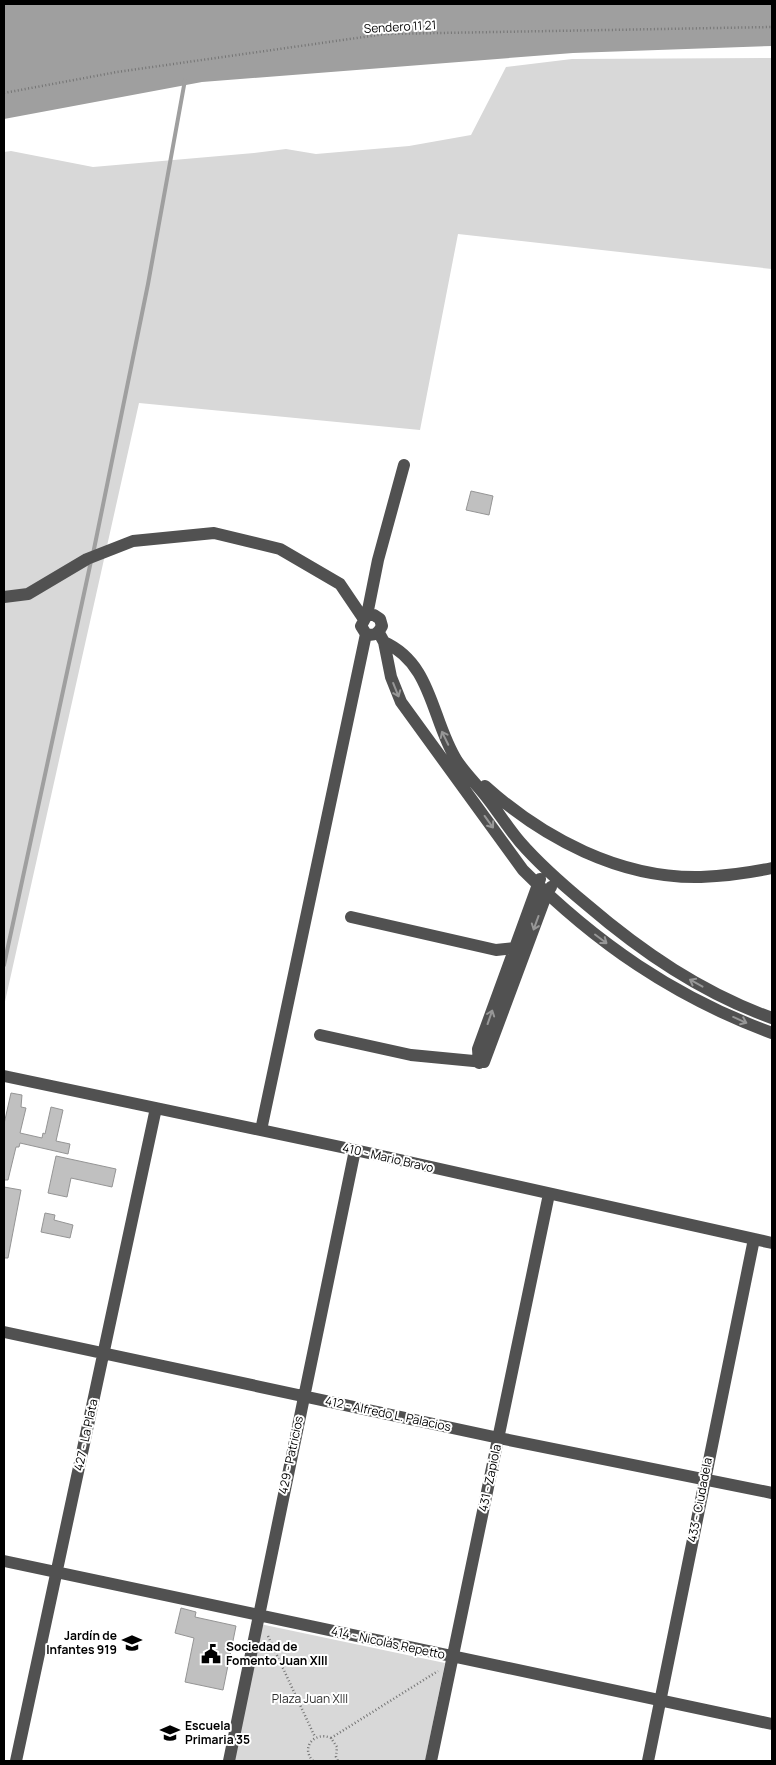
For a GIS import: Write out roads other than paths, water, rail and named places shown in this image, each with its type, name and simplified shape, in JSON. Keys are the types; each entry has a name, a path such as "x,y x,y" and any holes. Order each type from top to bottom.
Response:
{"street":[{"path":"404,465 378,560 365,617 361,626 411,661 422,676 432,698 453,763 523,870 537,884 595,934 640,968 690,998 772,1032"},
{"path":"4,597 28,594 92,557 133,541 214,533 280,549 340,584 365,617"},
{"path":"261,1130 376,636 382,626 380,619 374,615 365,617"},
{"path":"376,636 401,702 519,841 547,870 651,957 747,1009 772,1018"},
{"path":"453,763 534,826 562,842 624,866 659,874 698,877 732,875 772,868"},
{"path":"320,1035 411,1055 484,1062 488,1055 520,950 537,884 547,870"},
{"path":"520,950 547,893 558,880"},
{"path":"351,918 496,950 520,950"},
{"name":"410 - Mario Bravo","path":"4,1076 355,1150 772,1243"},
{"name":"427 - La Plata","path":"16,1761 156,1108"},
{"name":"429 - Patricios","path":"229,1761 355,1150"},
{"name":"431 - Zapiola","path":"431,1761 550,1194"},
{"name":"433 - Ciudadela","path":"648,1761 754,1239"},
{"name":"412 - Alfredo L. Palacios","path":"4,1332 499,1438 772,1493"},
{"name":"414 - Nicolás Repetto","path":"4,1561 452,1659 772,1724"}],"waterway":[{"path":"93,554 148,284 185,80"},
{"path":"4,965 91,561"}],"place":[{"name":"Jardín de Infantes 919","path":"132,1643"},
{"name":"Sociedad de Fomento Juan XIII","path":"211,1654"},
{"name":"Escuela Primaria 35","path":"170,1733"}],"park label":[{"name":"Plaza Juan XIII","path":"310,1699"}]}
